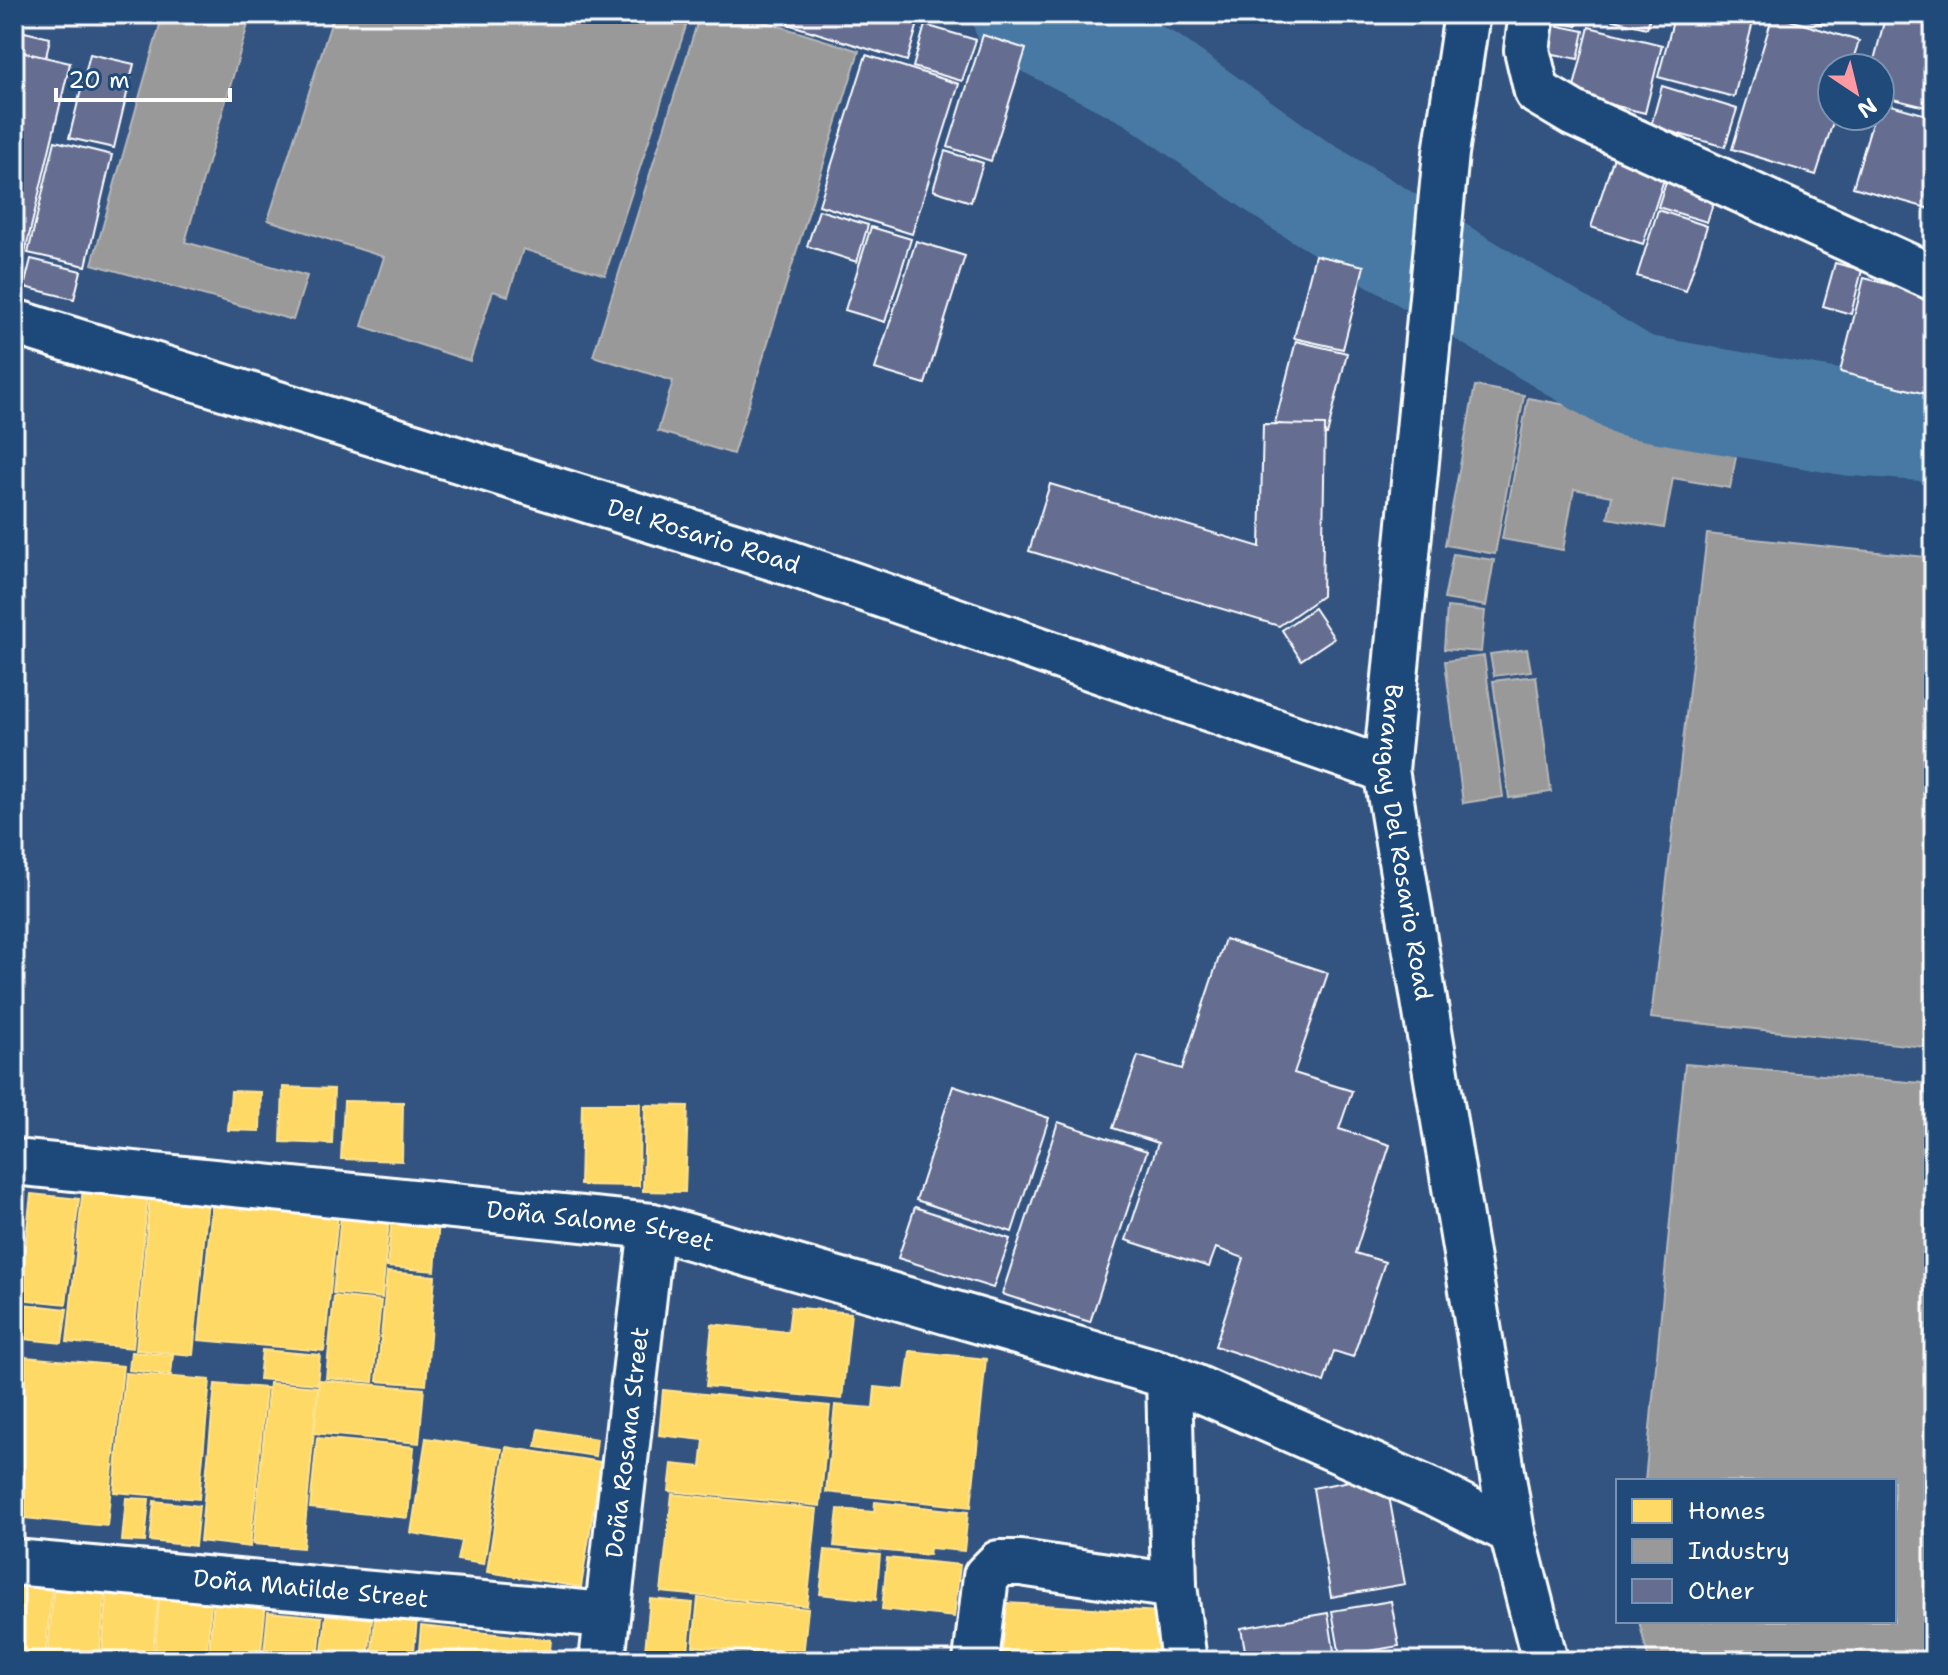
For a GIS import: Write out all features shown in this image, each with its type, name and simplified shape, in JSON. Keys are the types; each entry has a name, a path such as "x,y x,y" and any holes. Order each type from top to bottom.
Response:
{"street":[{"name":"Barangay Del Rosario Road","path":"1467,14 1446,153 1386,770 1512,1532 1545,1661"},
{"path":"1532,14 1527,50 1537,92 1574,114 1934,278"},
{"name":"Del Rosario Road","path":"14,322 781,560 1386,770"},
{"name":"Doña Salome Street","path":"14,1162 652,1226 1169,1376 1433,1492 1512,1532"},
{"name":"Doña Rosana Street","path":"602,1661 652,1226"},
{"path":"1169,1376 1174,1586 1184,1661"},
{"name":"Doña Matilde Street","path":"14,1562 606,1615"},
{"path":"976,1661 986,1576 999,1563 1021,1563 1174,1586"}],"building: Homes":[{"path":"283,1087 334,1089 332,1144 281,1142"},
{"path":"231,1091 261,1092 260,1131 228,1130"},
{"path":"344,1101 403,1102 402,1161 341,1159"},
{"path":"582,1103 640,1103 639,1186 580,1185"},
{"path":"645,1105 688,1106 685,1192 643,1191"},
{"path":"83,1187 148,1193 133,1348 67,1342"},
{"path":"14,1193 25,1194 14,1290"},
{"path":"31,1194 79,1199 66,1304 19,1299"},
{"path":"150,1194 208,1199 193,1355 136,1350"},
{"path":"212,1204 338,1215 324,1351 199,1340"},
{"path":"341,1215 389,1219 382,1298 333,1293"},
{"path":"392,1217 439,1221 435,1271 387,1267"},
{"path":"387,1272 435,1276 426,1385 377,1381"},
{"path":"334,1296 381,1301 373,1382 326,1378"},
{"path":"14,1303 67,1309 62,1343 14,1338"},
{"path":"791,1307 851,1313 842,1399 706,1386 712,1324 788,1332"},
{"path":"262,1350 320,1355 317,1384 259,1379"},
{"path":"910,1351 986,1359 971,1507 826,1492 835,1405 873,1408 875,1387 905,1390"},
{"path":"131,1352 173,1355 171,1375 129,1370"},
{"path":"14,1356 123,1366 107,1526 14,1517"},
{"path":"125,1373 210,1380 199,1499 114,1492"},
{"path":"319,1380 424,1389 419,1443 314,1433"},
{"path":"269,1383 318,1387 303,1548 253,1544"},
{"path":"215,1384 266,1388 250,1547 200,1541"},
{"path":"663,1390 830,1406 820,1506 669,1491 672,1464 701,1467 704,1440 659,1435"},
{"path":"539,1429 597,1439 595,1456 536,1447"},
{"path":"317,1438 414,1447 408,1518 310,1508"},
{"path":"426,1438 502,1449 484,1564 457,1560 461,1541 411,1533"},
{"path":"506,1447 601,1462 581,1587 487,1572"},
{"path":"672,1494 817,1509 807,1606 661,1592"},
{"path":"126,1498 149,1499 145,1542 122,1541"},
{"path":"154,1501 199,1506 195,1546 150,1541"},
{"path":"875,1502 968,1512 964,1551 930,1548 929,1555 834,1546 838,1509 874,1512"},
{"path":"825,1550 880,1555 876,1600 820,1594"},
{"path":"887,1558 960,1565 954,1617 882,1609"},
{"path":"54,1582 106,1587 99,1661 47,1661"},
{"path":"14,1583 52,1586 45,1661 14,1661"},
{"path":"108,1586 159,1590 152,1661 101,1661"},
{"path":"160,1589 212,1593 206,1661 154,1661"},
{"path":"214,1598 266,1603 260,1661 208,1661"},
{"path":"698,1598 808,1609 803,1657 693,1646"},
{"path":"650,1599 693,1603 687,1661 644,1661"},
{"path":"1006,1603 1160,1612 1157,1661 1002,1661"},
{"path":"268,1612 322,1617 318,1661 263,1661"},
{"path":"326,1615 372,1619 368,1661 321,1661"},
{"path":"375,1616 417,1620 413,1661 371,1661"},
{"path":"421,1626 551,1640 549,1661 418,1661"},
{"path":"692,1650 798,1661 691,1661"}],"building: Industry":[{"path":"163,14 251,14 185,242 307,276 293,320 92,264"},
{"path":"334,14 690,14 605,275 523,249 508,296 493,291 470,361 362,326 384,257 268,220"},
{"path":"700,14 740,14 859,51 733,454 658,431 673,381 593,356"},
{"path":"1475,386 1524,395 1495,554 1445,545"},
{"path":"1528,398 1740,436 1730,488 1673,478 1664,528 1608,518 1612,496 1574,489 1563,550 1502,539"},
{"path":"1707,534 1934,558 1934,1048 1651,1018"},
{"path":"1453,554 1494,560 1486,606 1444,599"},
{"path":"1447,607 1485,611 1481,652 1444,649"},
{"path":"1527,649 1531,671 1494,676 1490,654"},
{"path":"1484,656 1503,797 1463,803 1445,661"},
{"path":"1536,676 1551,792 1509,798 1493,681"},
{"path":"1685,1064 1934,1084 1934,1661 1649,1661 1640,1623 1896,1623 1896,1479 1645,1479"}],"building: Other":[{"path":"791,14 900,14 919,20 907,61 788,24"},
{"path":"1542,14 1579,14 1577,26 1541,18"},
{"path":"1588,14 1651,14 1647,28"},
{"path":"1675,14 1755,14 1734,97 1658,77"},
{"path":"1789,14 1827,14 1824,24"},
{"path":"1886,14 1934,14 1934,109 1896,100 1896,52 1876,52"},
{"path":"1773,15 1859,41 1855,52 1816,52 1816,132 1830,132 1816,175 1732,149"},
{"path":"1550,24 1584,31 1578,59 1544,52"},
{"path":"925,25 976,40 962,81 913,67"},
{"path":"1589,27 1662,45 1645,113 1572,95"},
{"path":"16,30 50,38 44,67 14,60"},
{"path":"983,35 1026,49 991,161 948,147"},
{"path":"14,50 70,63 24,257 14,255"},
{"path":"90,54 134,64 114,148 69,138"},
{"path":"866,55 959,84 912,234 819,205"},
{"path":"1662,86 1737,109 1725,147 1651,126"},
{"path":"1896,106 1934,117 1934,210 1853,187 1869,132 1896,132"},
{"path":"55,141 112,155 86,266 28,253"},
{"path":"945,151 983,163 971,202 933,190"},
{"path":"1615,154 1667,170 1643,244 1591,227"},
{"path":"1669,172 1718,188 1707,222 1658,207"},
{"path":"819,210 868,225 857,262 807,246"},
{"path":"1658,210 1707,226 1686,291 1637,276"},
{"path":"871,227 911,239 885,322 845,310"},
{"path":"916,241 965,256 925,384 875,369"},
{"path":"1315,255 1364,266 1343,349 1294,338"},
{"path":"31,259 81,271 74,299 24,287"},
{"path":"1835,263 1862,270 1851,314 1823,306"},
{"path":"1864,278 1934,296 1934,396 1840,372"},
{"path":"1296,341 1347,353 1327,435 1275,423"},
{"path":"1263,424 1325,425 1322,596 1279,626 1029,551 1050,484 1260,547"},
{"path":"1314,608 1334,638 1301,660 1282,630"},
{"path":"1225,939 1328,973 1294,1073 1352,1091 1339,1129 1390,1145 1355,1253 1385,1262 1353,1357 1334,1351 1324,1382 1215,1346 1244,1258 1216,1248 1209,1267 1126,1240 1158,1143 1113,1128 1138,1056 1182,1069"},
{"path":"953,1086 1049,1118 1012,1232 916,1200"},
{"path":"1058,1122 1147,1151 1090,1322 1002,1294"},
{"path":"915,1207 1010,1239 993,1288 898,1258"},
{"path":"1385,1474 1405,1584 1331,1597 1313,1488"},
{"path":"1391,1601 1399,1646 1340,1656 1332,1611"},
{"path":"1328,1613 1335,1657 1314,1661 1247,1661 1241,1628"}],"waterway":[{"path":"1024,14 1152,80 1298,184 1634,386 1852,424 1934,430"}]}
